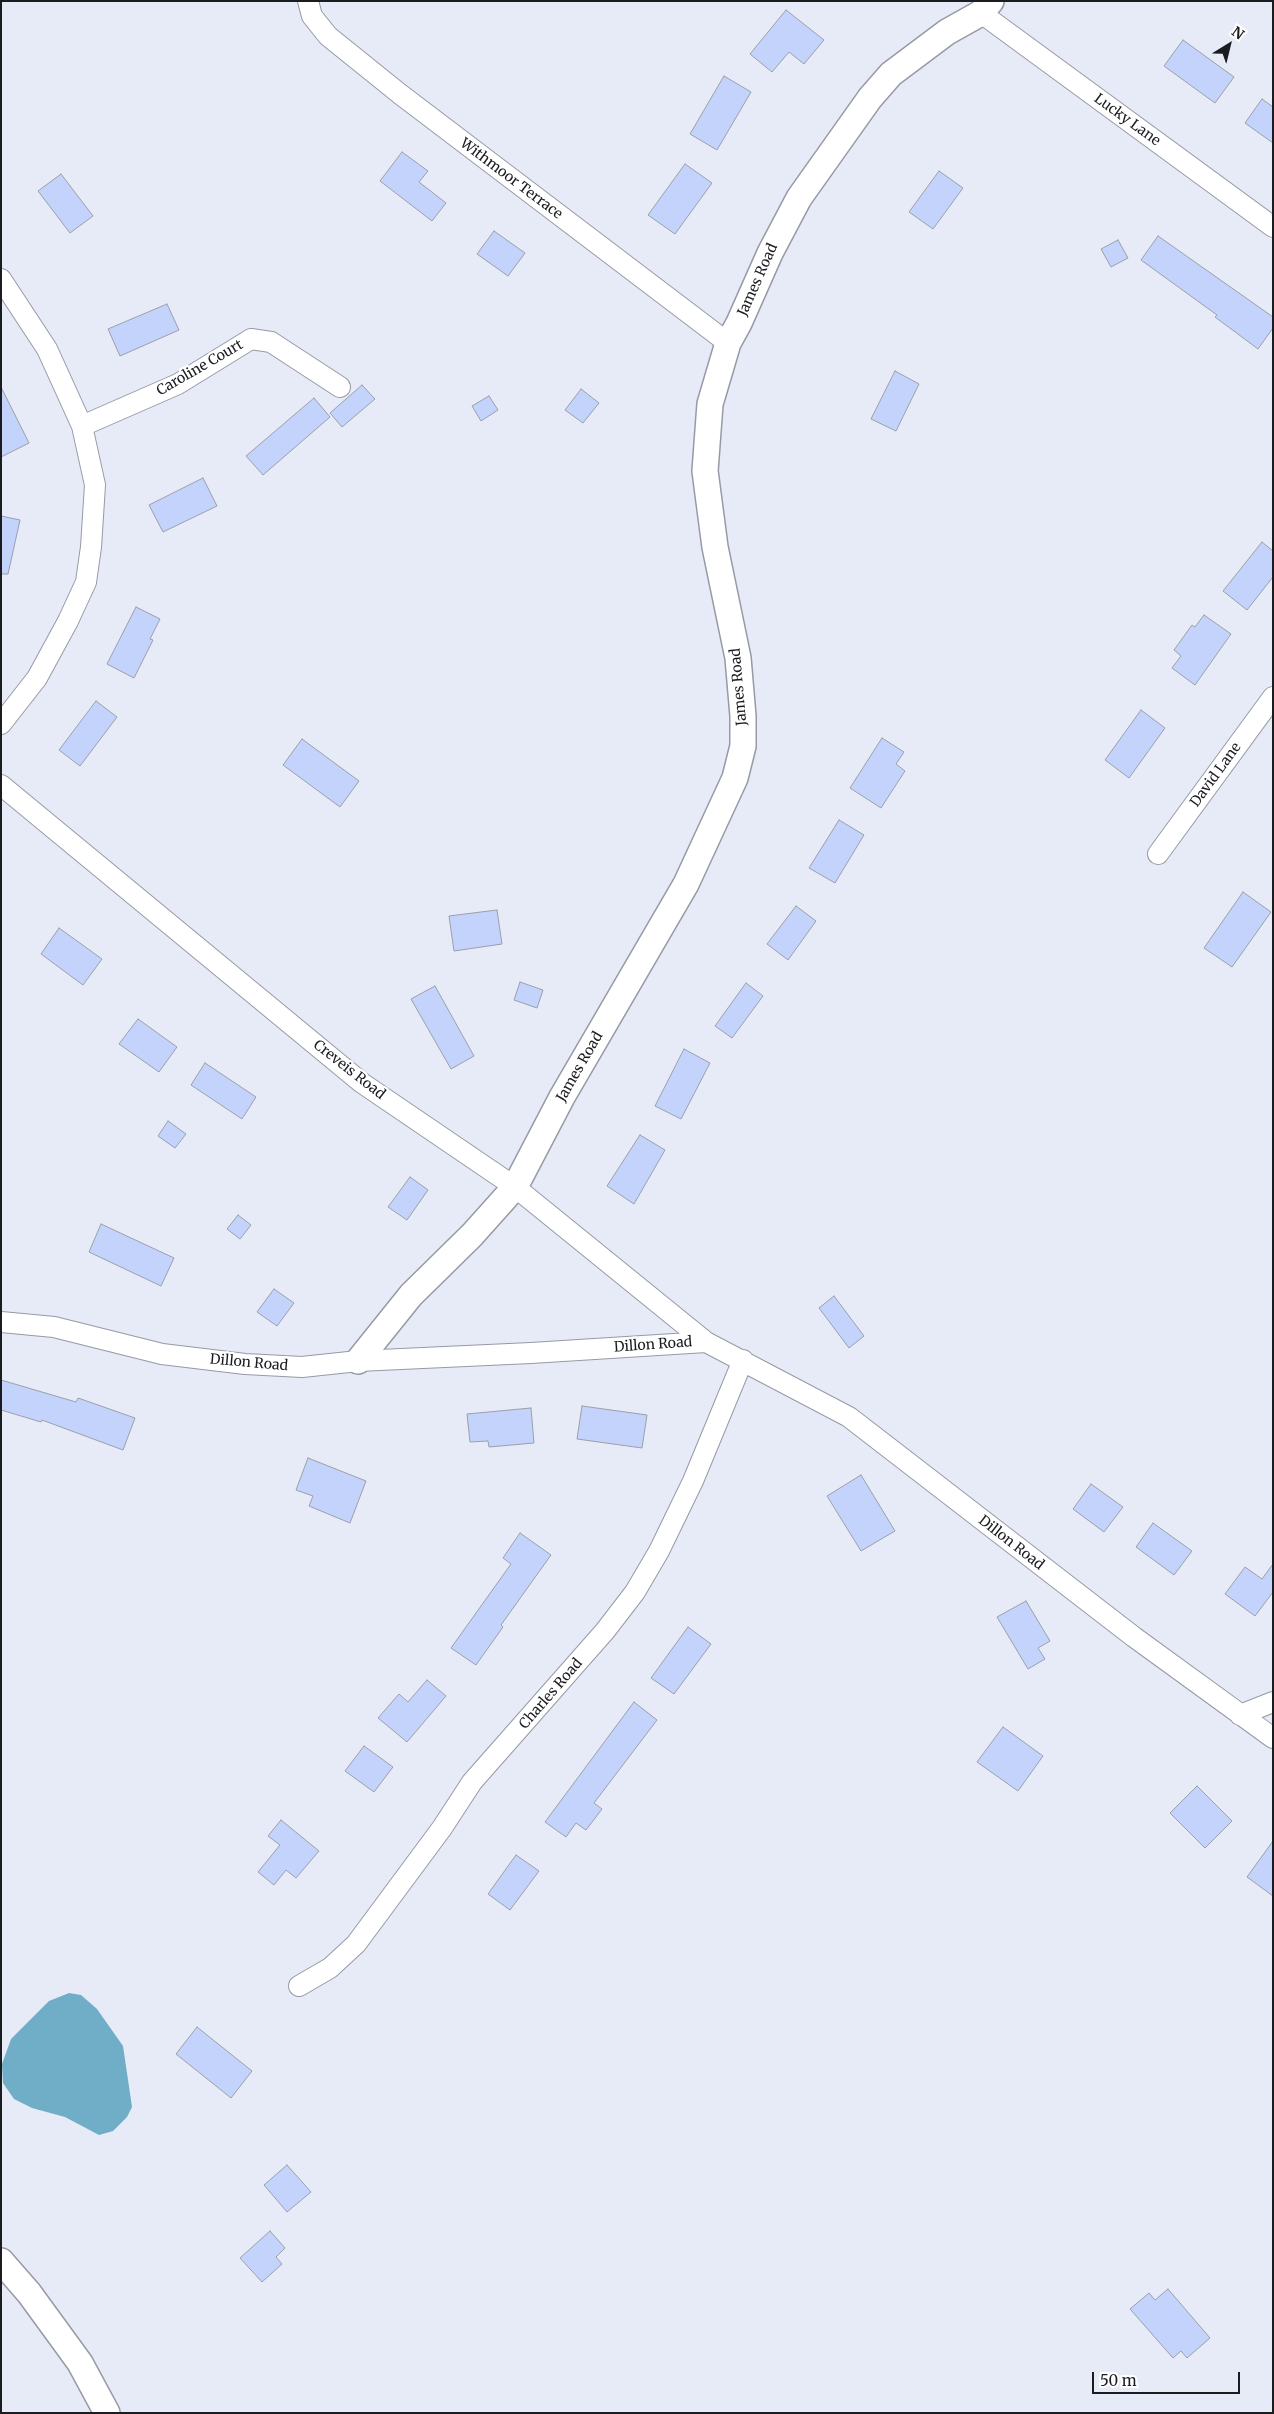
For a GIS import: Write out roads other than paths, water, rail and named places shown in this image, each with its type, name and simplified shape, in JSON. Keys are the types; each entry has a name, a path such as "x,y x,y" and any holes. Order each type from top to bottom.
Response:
{"street":[{"name":"Withmoor Terrace","path":"308,1 312,16 328,36 400,94 728,343"},
{"name":"James Road","path":"358,1361 411,1295 472,1235 515,1187 562,1097 686,884 735,778 743,746 744,716 738,658 716,547 705,471 710,404 728,343 739,323 770,253 799,198 870,98 891,74 921,50 986,7"},
{"name":"Lucky Lane","path":"986,7 1273,227"},
{"path":"1,279 47,349 82,426 95,485 91,547 86,582 68,621 37,678 1,724"},
{"name":"Caroline Court","path":"82,426 178,384 251,339 270,342 340,387"},
{"name":"David Lane","path":"1158,854 1273,697"},
{"name":"Creveis Road","path":"1,785 362,1083 515,1187 706,1342"},
{"name":"Dillon Road","path":"1,1322 54,1327 162,1354 245,1364 302,1366 358,1361 706,1342 849,1417 1134,1637 1273,1738"},
{"name":"Charles Road","path":"299,1986 330,1968 356,1944 442,1828 472,1782 605,1631 635,1592 659,1551 693,1481 743,1360"},
{"path":"1240,1715 1273,1702"},
{"path":"1,2261 29,2293 80,2363 108,2413"}],"water":[{"path":"69,1993 81,1995 97,2009 123,2046 132,2107 127,2117 113,2131 99,2135 65,2117 32,2108 14,2099 3,2083 2,2064 11,2039 49,2001"}]}
